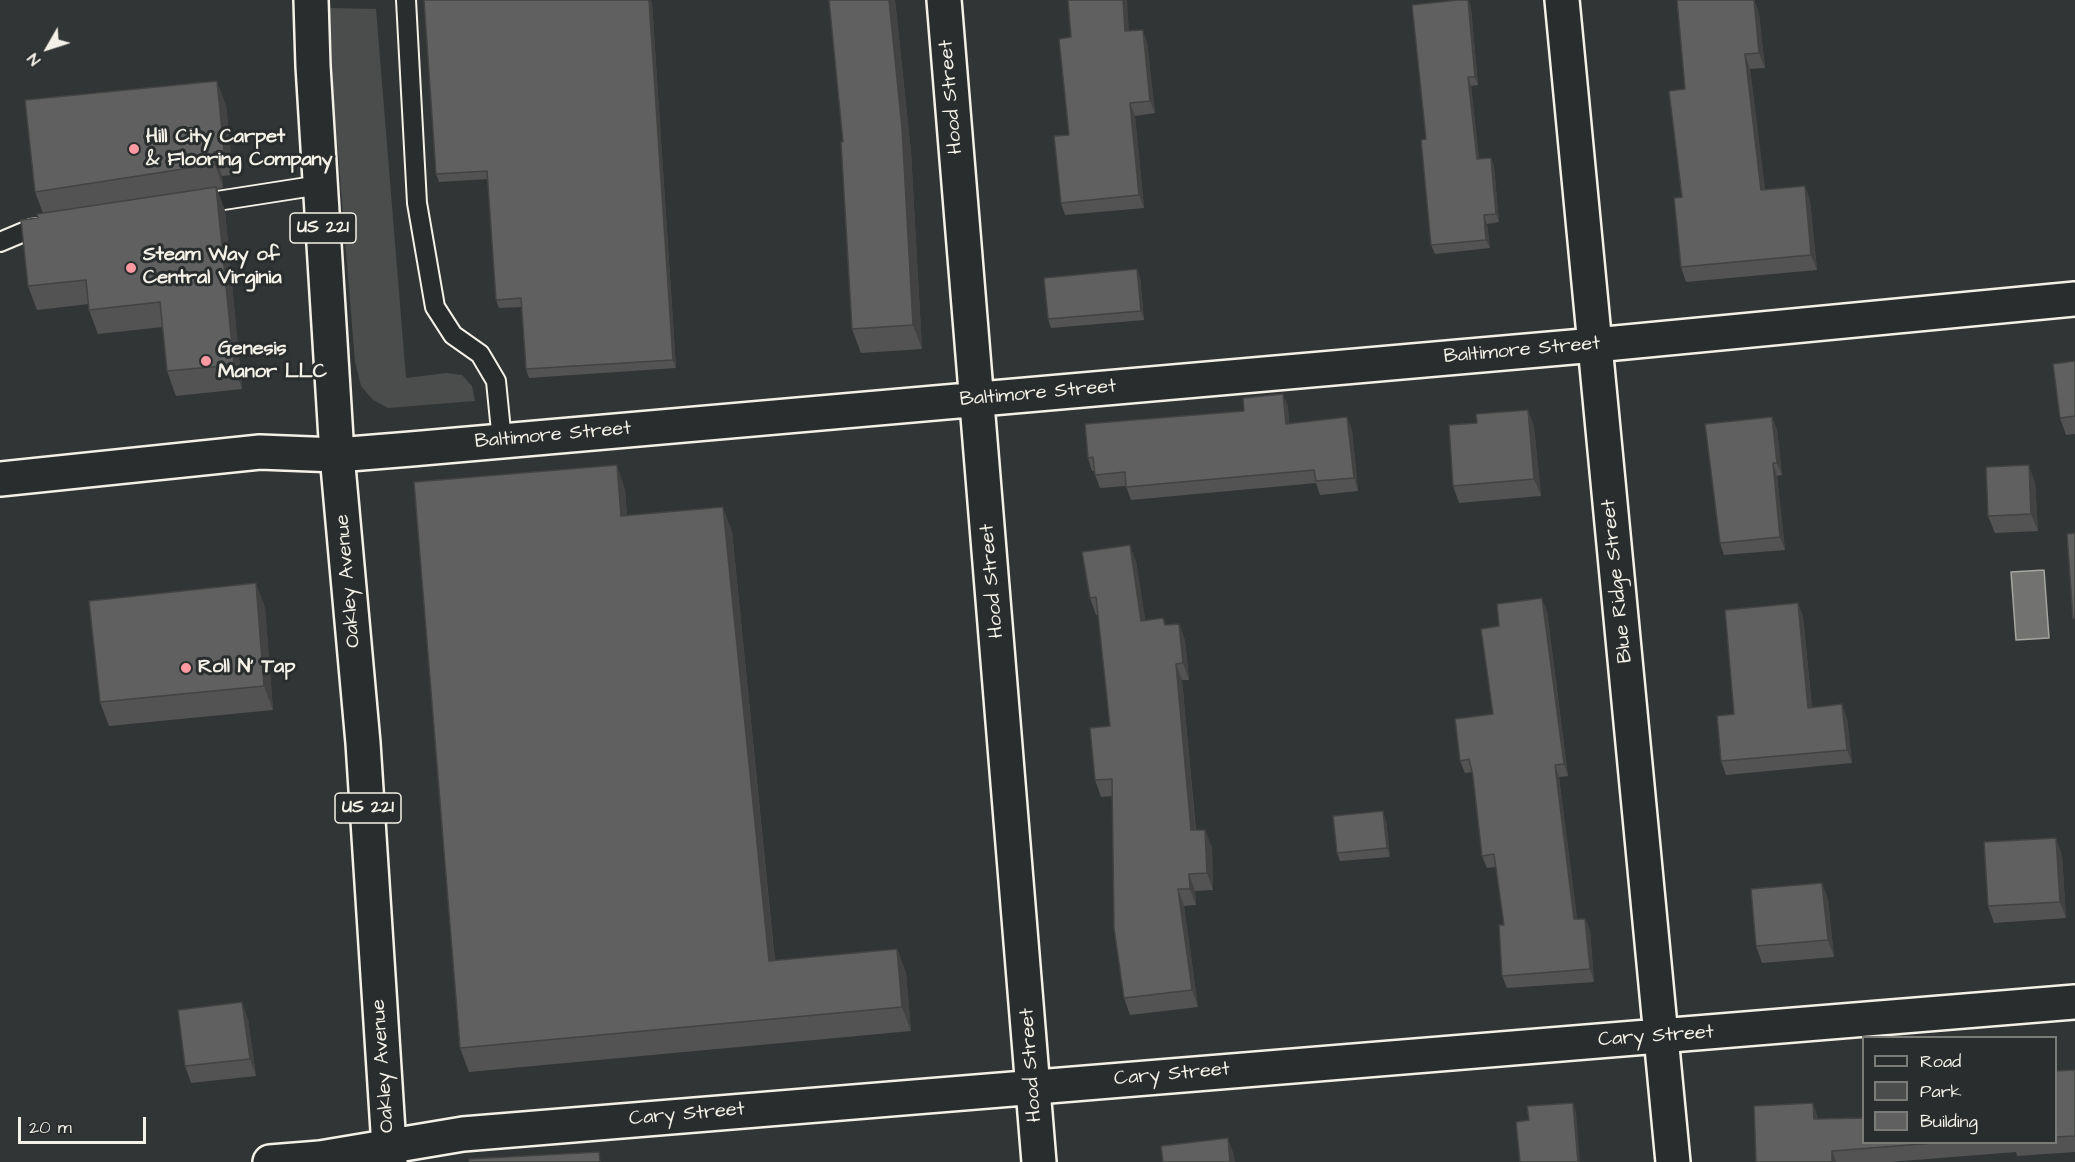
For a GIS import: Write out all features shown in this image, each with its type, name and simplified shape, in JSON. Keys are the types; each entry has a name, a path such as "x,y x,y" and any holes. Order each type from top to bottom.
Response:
{"street":[{"name":"Oakley Avenue","path":"311,0 337,455 363,743 390,1154"},
{"name":"Hood Street","path":"944,0 1029,1017 1032,1087 1039,1162"},
{"name":"Blue Ridge Street","path":"1562,0 1663,1037 1673,1162"},
{"name":"Baltimore Street","path":"0,475 260,452 337,455 1595,345 2075,299"},
{"name":"Cary Street","path":"270,1162 390,1154 463,1134 2075,1002"}],"lane":[{"path":"406,0 417,203 435,307 453,335 480,354 496,381 502,441"},
{"path":"181,207 320,185"},
{"path":"0,242 31,229 66,224"}],"green space":[{"path":"330,8 376,9 406,378 446,373 462,375 472,386 475,401 388,408 373,400 361,386 355,362 333,92"}],"shaded area":[{"path":"2044,570 2049,638 2016,640 2011,572"}],"building":[{"path":"424,0 649,0 673,360 526,369 521,298 496,300 487,171 436,174"},
{"path":"829,0 889,0 902,128 913,325 852,329 841,142 843,142"},
{"path":"1068,0 1123,0 1125,31 1143,30 1150,101 1130,103 1139,195 1061,203 1054,136 1069,135 1059,39 1071,37"},
{"path":"1468,0 1475,77 1468,77 1477,159 1491,158 1496,214 1484,215 1486,240 1431,245 1421,140 1426,139 1412,5"},
{"path":"1677,0 1754,0 1759,53 1745,54 1761,190 1805,186 1811,255 1681,267 1674,198 1682,197 1669,91 1685,89"},
{"name":"Hill City Carpet & Flooring Company","path":"217,81 224,151 214,152 215,164 35,192 25,100"},
{"path":"216,187 234,365 167,371 160,302 89,310 86,280 28,286 21,220 38,218 37,214"},
{"path":"1137,269 1141,311 1048,319 1044,278"},
{"path":"2075,361 2075,416 2060,418 2053,364"},
{"path":"1283,394 1286,424 1347,417 1354,478 1316,481 1314,470 1126,487 1125,472 1095,475 1093,457 1088,458 1085,424 1244,411 1243,398"},
{"path":"1528,410 1534,479 1453,486 1449,425 1477,423 1476,414"},
{"path":"1772,417 1777,463 1773,463 1780,537 1720,543 1705,424"},
{"path":"617,465 621,516 723,507 769,961 897,949 902,1007 460,1048 414,482"},
{"path":"2029,465 2031,514 1988,516 1986,467"},
{"path":"2075,533 2075,618 2073,619 2067,534"},
{"path":"1130,545 1141,621 1163,618 1165,625 1179,624 1183,663 1176,664 1191,830 1205,830 1207,873 1189,874 1190,889 1178,889 1192,990 1124,998 1114,928 1112,779 1095,780 1090,728 1110,726 1096,597 1090,598 1082,552"},
{"name":"Roll N' Tap","path":"256,583 264,686 100,702 89,601"},
{"path":"1542,598 1564,764 1555,765 1574,919 1585,919 1590,969 1502,976 1499,925 1504,925 1494,854 1482,856 1473,776 1469,759 1460,761 1455,719 1493,714 1481,629 1499,626 1497,604"},
{"path":"1798,603 1808,708 1842,704 1847,750 1721,761 1717,716 1734,714 1725,610"},
{"path":"1383,811 1387,848 1337,853 1333,816"},
{"path":"2056,838 2060,902 1988,906 1984,842"},
{"path":"1822,883 1828,940 1756,946 1751,889"},
{"path":"242,1002 250,1059 185,1066 178,1010"},
{"path":"2075,1070 2075,1136 2057,1137 2057,1071"},
{"path":"1573,1103 1578,1162 1520,1162 1516,1122 1529,1120 1527,1106"},
{"path":"1813,1103 1814,1119 1862,1118 1862,1144 1922,1144 1832,1151 1832,1162 1756,1162 1754,1106"},
{"path":"1228,1138 1230,1162 1163,1162 1161,1146"},
{"path":"599,1152 600,1162 469,1162 469,1159"}],"place":[{"name":"Hill City Carpet & Flooring Company","path":"134,149"},
{"name":"Steam Way of Central Virginia","path":"131,268"},
{"name":"Genesis Manor LLC","path":"206,361"},
{"name":"Roll N' Tap","path":"186,668"}]}
